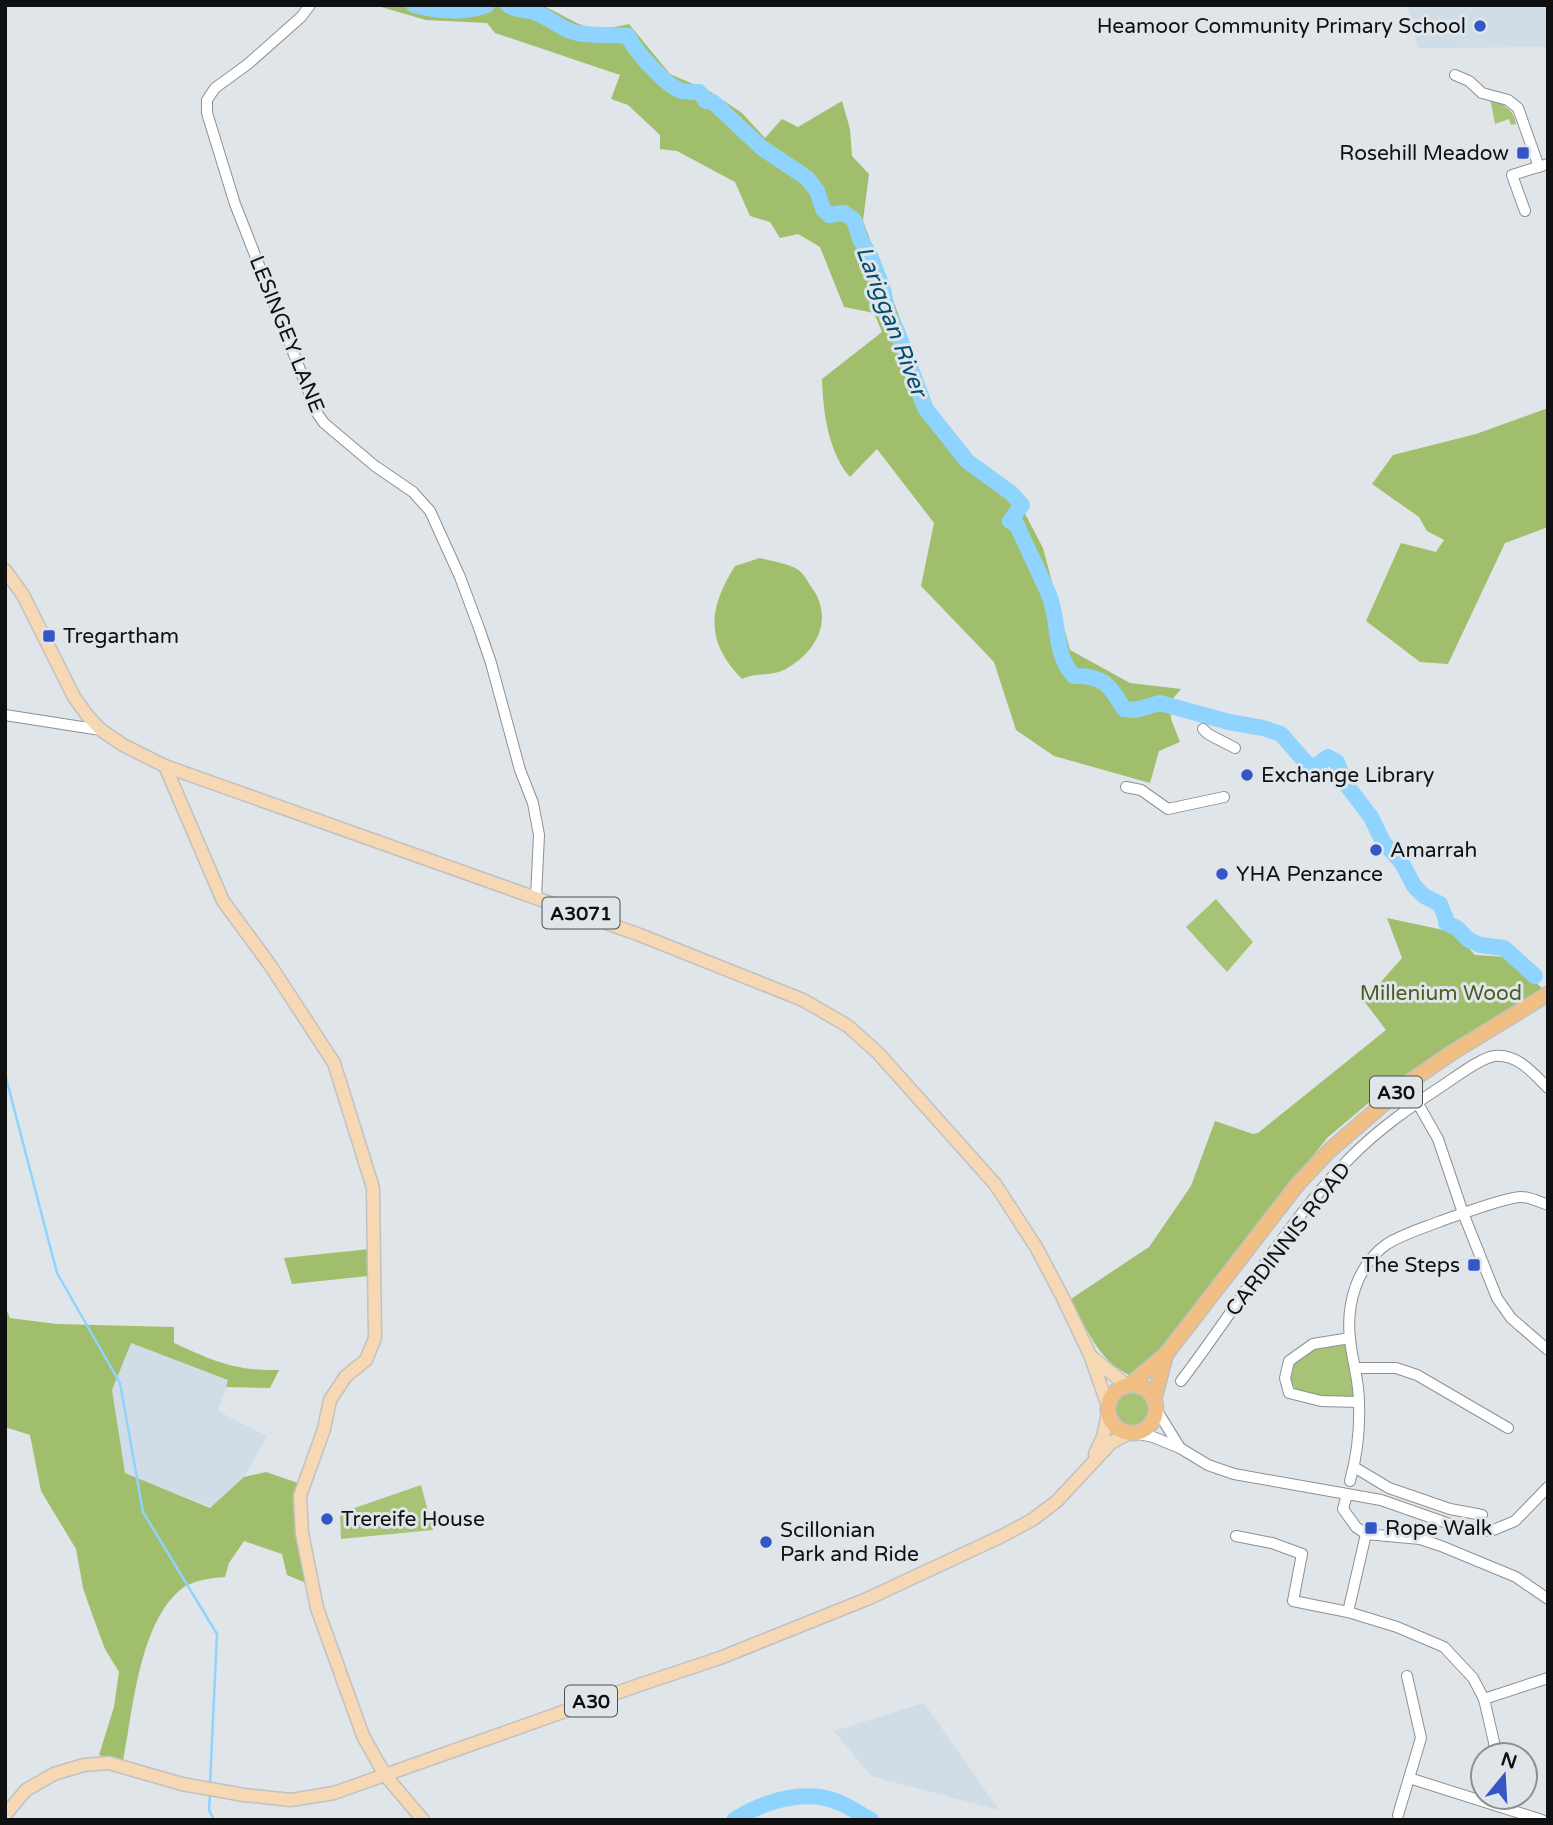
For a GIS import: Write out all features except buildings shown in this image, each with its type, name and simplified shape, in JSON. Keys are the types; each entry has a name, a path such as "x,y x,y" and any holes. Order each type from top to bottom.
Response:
{"highway":[{"name":"A30","path":"1128,1385 1167,1353 1297,1185 1329,1151 1405,1085 1548,994"},
{"name":"A30","path":"1155,1405 1167,1353"},
{"path":"1128,1385 1143,1387 1155,1405 1150,1424 1132,1433 1115,1426 1108,1410 1114,1393 1128,1385"}],"main road":[{"name":"A3071","path":"5,570 23,596 74,696 101,730 123,745 165,766 536,897 735,971 820,1008 848,1026 878,1053 995,1184 1036,1247 1090,1355 1108,1410"},
{"path":"165,766 223,901 270,965 334,1063 373,1188 375,1338 366,1360 346,1376 330,1400 324,1429 300,1496 302,1533 317,1608 363,1736 385,1775 423,1820"},
{"name":"A3071","path":"1090,1355 1128,1385"},
{"name":"A30","path":"1093,1461 1103,1437 1108,1410"},
{"name":"A30","path":"5,1815 26,1790 54,1774 84,1765 109,1763 210,1789 291,1801 334,1793 576,1706 720,1658 867,1600 1031,1520 1056,1501 1111,1443 1132,1433"}],"street":[{"name":"LESINGEY LANE","path":"310,5 301,17 248,64 215,88 207,100 207,113 235,204 317,413 324,423 374,466 413,492 430,510 460,577 491,663 520,771 538,820 536,897"},
{"path":"1455,75 1469,81 1482,93 1508,100 1518,108 1543,166 1512,175 1525,211"},
{"path":"5,715 101,730"},
{"path":"1203,729 1235,748"},
{"path":"1126,787 1141,790 1168,809 1224,797"},
{"name":"CARDINNIS ROAD","path":"1181,1381 1306,1210 1348,1160 1380,1130 1418,1102 1493,1056 1510,1057 1526,1067 1548,1088"},
{"path":"1418,1102 1438,1139 1463,1213 1497,1298 1511,1318 1548,1350"},
{"path":"1350,1481 1359,1432 1359,1402 1350,1338 1350,1309 1355,1284 1367,1264 1386,1245 1463,1213 1521,1197 1548,1205"},
{"path":"1350,1338 1313,1344 1289,1361 1285,1378 1289,1393 1321,1401 1359,1402"},
{"path":"1356,1368 1396,1368 1417,1375 1508,1429"},
{"path":"1155,1405 1167,1430 1180,1448"},
{"path":"1132,1433 1153,1437 1180,1448 1208,1465 1234,1474 1381,1500 1461,1528 1478,1531 1491,1531 1516,1521 1548,1487"},
{"path":"1354,1466 1389,1488 1450,1509 1482,1515"},
{"path":"1347,1494 1343,1509 1356,1527 1366,1534 1420,1539 1441,1546 1516,1577 1548,1599"},
{"path":"1348,1612 1366,1534"},
{"path":"1236,1536 1272,1543 1302,1554 1293,1601 1348,1612 1397,1627 1444,1647 1473,1678 1484,1699 1494,1741"},
{"path":"1398,1815 1421,1738 1407,1676"},
{"path":"1484,1699 1548,1678"},
{"path":"1409,1778 1469,1795"},
{"path":"1516,1811 1542,1820"}],"shaded area":[{"name":"Heamoor Community Primary School","path":"1407,5 1548,5 1548,47 1418,48"},
{"path":"130,1343 229,1380 218,1411 267,1436 244,1477 211,1507 124,1473 112,1390"},
{"path":"924,1703 999,1810 871,1776 834,1731"}],"green space":[{"path":"374,5 540,5 594,29 629,24 670,74 709,91 742,113 765,138 782,119 798,127 842,101 850,129 852,156 869,174 863,221 935,411 971,457 1009,483 1043,548 1070,650 1130,683 1181,689 1170,702 1171,719 1180,742 1159,751 1150,783 1054,756 1016,730 994,662 921,586 934,523 877,449 850,477 836,456 828,431 822,379 882,332 874,313 844,307 820,247 798,234 780,238 770,222 750,216 735,182 677,151 660,149 660,135 628,105 611,99 620,75 495,33 487,23 426,20"},
{"path":"1490,98 1510,111 1516,124 1511,125 1509,119 1495,124"},
{"path":"1548,408 1548,527 1505,543 1448,664 1420,662 1366,621 1401,543 1436,552 1444,540 1427,531 1419,517 1372,484 1393,455 1476,434"},
{"path":"760,558 788,565 801,572 817,597 822,620 815,641 800,660 777,672 742,679 721,651 714,624 720,596 735,566"},
{"path":"1216,899 1253,942 1227,972 1186,927"},
{"name":"Millenium Wood","path":"1387,918 1453,932 1475,955 1507,957 1542,988 1372,1100 1327,1138 1162,1348 1129,1375 1118,1369 1101,1352 1071,1299 1149,1247 1191,1186 1215,1121 1253,1134 1258,1133 1386,1030 1364,1001 1402,958"},
{"path":"370,1249 368,1276 292,1284 284,1258"},
{"path":"5,1307 10,1318 56,1324 174,1327 174,1343 201,1355 237,1367 279,1370 270,1388 226,1387 228,1380 131,1343 112,1390 125,1473 210,1508 244,1477 266,1472 301,1484 306,1583 287,1575 282,1554 244,1541 229,1563 225,1577 196,1582 180,1590 166,1605 147,1646 123,1761 99,1755 114,1707 119,1672 105,1649 92,1614 83,1588 76,1549 41,1491 30,1435 5,1427"},
{"path":"1345,1340 1349,1347 1354,1396 1350,1399 1310,1394 1295,1389 1290,1380 1292,1364 1319,1344"},
{"path":"1133,1390 1146,1396 1152,1409 1146,1422 1133,1428 1120,1422 1114,1409 1120,1396"},
{"path":"421,1485 433,1530 341,1539 340,1513"}],"waterway":[{"name":"Lariggan River","path":"414,5 450,11 487,5"},
{"name":"Lariggan River","path":"508,5 539,14 574,32 628,36 668,83 682,91 699,92 762,148 807,178 829,215 844,213 854,220 883,289 888,314 897,331 925,408 967,461 1011,493 1022,505 1010,521 1017,525 1049,595 1067,668 1074,676 1092,678 1105,684 1124,709 1135,710 1160,703 1229,722 1263,728 1281,734 1308,765 1316,766 1328,757 1337,762 1345,783 1371,817 1383,842 1402,863 1414,886 1424,896 1440,904 1446,919"},
{"name":"Lariggan River","path":"1446,923 1480,945 1504,948 1535,976"},
{"path":"5,1074 57,1273 120,1383 143,1512 217,1634 210,1784"},
{"path":"210,1794 209,1810 214,1820"},
{"path":"734,1820 775,1801 808,1796 833,1800 871,1820"}],"place":[{"name":"Heamoor Community Primary School","path":"1480,26"},
{"name":"Rosehill Meadow","path":"1523,153"},
{"name":"Tregartham","path":"49,636"},
{"name":"Exchange Library","path":"1247,775"},
{"name":"Amarrah","path":"1376,850"},
{"name":"YHA Penzance","path":"1222,874"},
{"name":"The Steps","path":"1474,1265"},
{"name":"Trereife House","path":"327,1519"},
{"name":"Rope Walk","path":"1371,1528"},
{"name":"Scillonian Park and Ride","path":"766,1542"}]}
